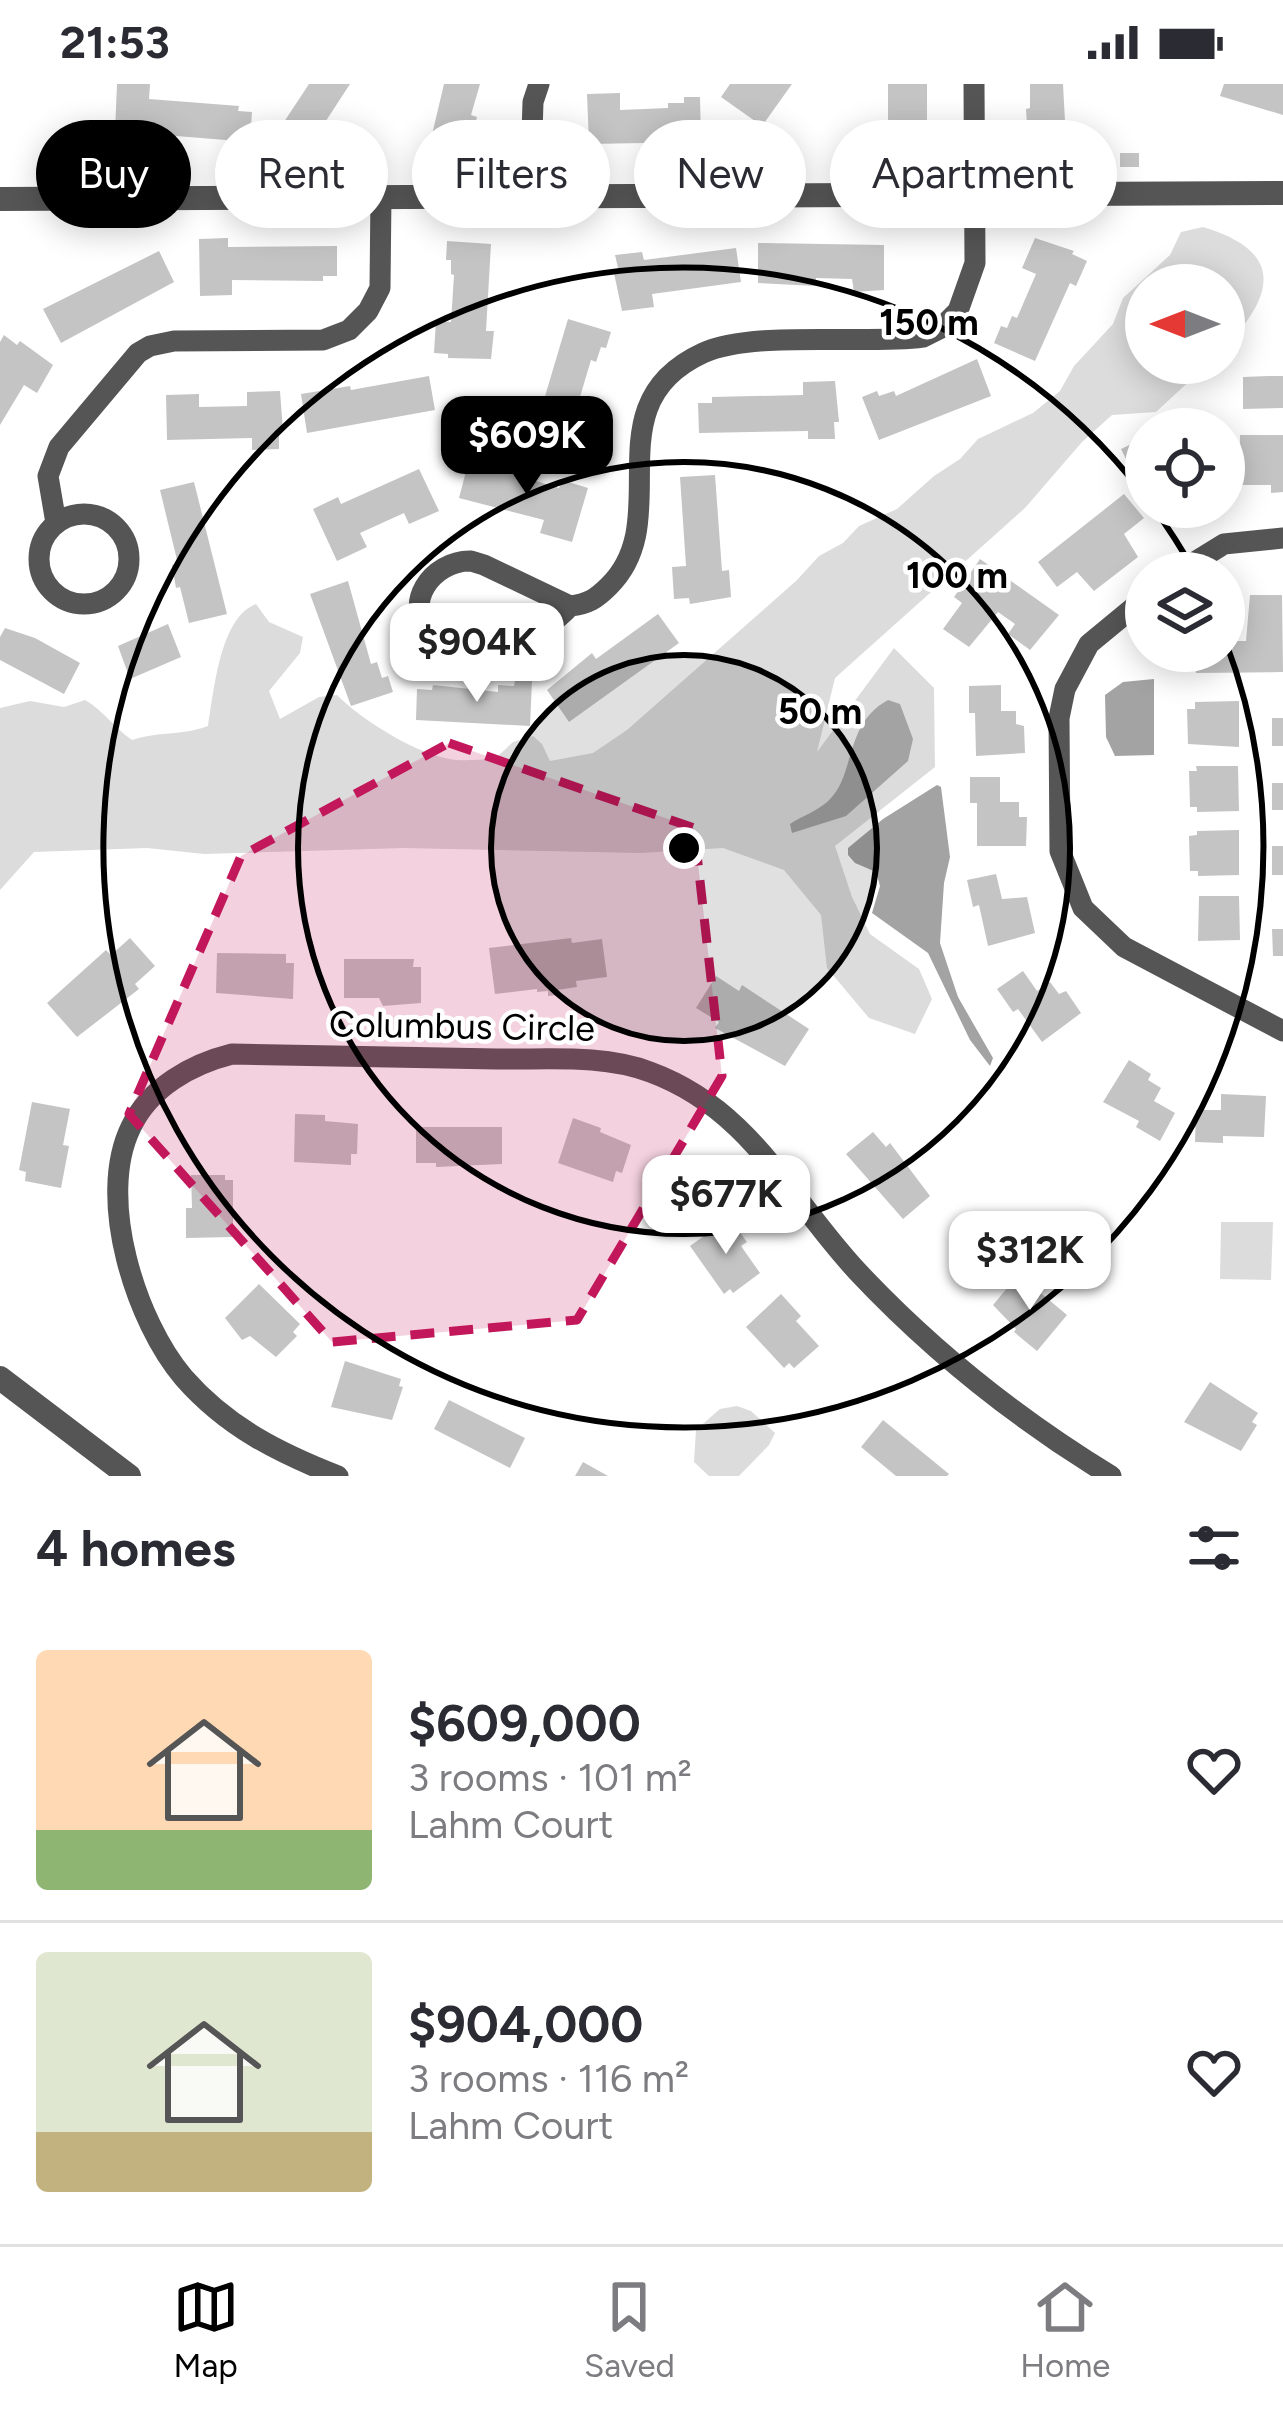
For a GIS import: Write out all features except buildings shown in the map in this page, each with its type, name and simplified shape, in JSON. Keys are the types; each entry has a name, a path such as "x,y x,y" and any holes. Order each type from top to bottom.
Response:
{"street":[{"path":"532,120 539,84"},
{"path":"974,84 974,120"},
{"path":"1117,194 1283,193"},
{"path":"610,194 830,195"},
{"path":"0,199 215,197"},
{"path":"56,524 48,476 59,447 138,353 174,340 323,340 349,330 368,311 380,288 381,228"},
{"path":"570,606 556,622 526,640 457,648 435,638 420,611 421,595 438,569 471,561 570,606 590,604 629,562 638,537 639,429 649,400 666,380 706,351 727,346 905,339 941,328 958,311 968,290 975,263 974,228"},
{"path":"89,513 120,530 130,564 125,581 113,595 80,605 62,600 49,588 40,572 39,554 44,537 56,524 71,515 89,513"},
{"path":"1211,552 1224,544 1283,538"},
{"path":"1125,614 1089,644 1065,689 1059,718 1060,851 1083,908 1103,931 1124,947 1283,1031"},
{"name":"Columbus Circle","path":"338,1476 271,1448 217,1411 183,1376 156,1338 131,1275 119,1190 121,1159 131,1127 159,1092 203,1061 232,1054 579,1060 649,1071 715,1106 745,1131 839,1250 935,1348 1041,1433 1111,1476"},
{"path":"0,1378 128,1476"}],"highlighted area":[{"path":"449,743 694,828 722,1076 577,1320 332,1342 129,1114 241,856"}],"shaded area":[{"path":"1203,227 1229,237 1259,261 1262,292 1245,323 1245,264 1160,264 1181,232"},
{"path":"1123,298 1125,384 1186,384 1160,408 1125,408 1125,414 1112,415 1025,508 835,678 817,752 894,648 934,688 935,767 835,846 870,934 919,969 932,999 915,1034 869,1018 827,968 821,915 784,870 723,848 641,853 403,848 204,854 147,848 34,852 0,890 0,708 30,701 64,707 85,700 132,740 208,726 227,639 234,624 256,604 269,622 303,637 300,653 269,691 280,719 319,697 337,695 392,736 442,757 495,759 513,742 533,736 550,761 593,753 627,730 819,556 843,543 859,526 897,509 978,439 1033,413 1060,391 1074,366 1113,324"},
{"path":"1154,679 1154,755 1115,756 1106,737 1105,695 1123,682"},
{"path":"888,700 900,704 913,739 908,761 846,816 792,833 790,824 822,806 839,788 864,722"},
{"path":"937,785 950,857 940,943 958,997 993,1058 990,1066 970,1040 928,953 872,913 880,886 876,872 848,855 848,848 883,819"},
{"path":"1221,1222 1273,1222 1271,1280 1220,1279"},
{"path":"737,1406 751,1411 775,1433 739,1476 709,1476 694,1462 696,1430 720,1409"}]}
